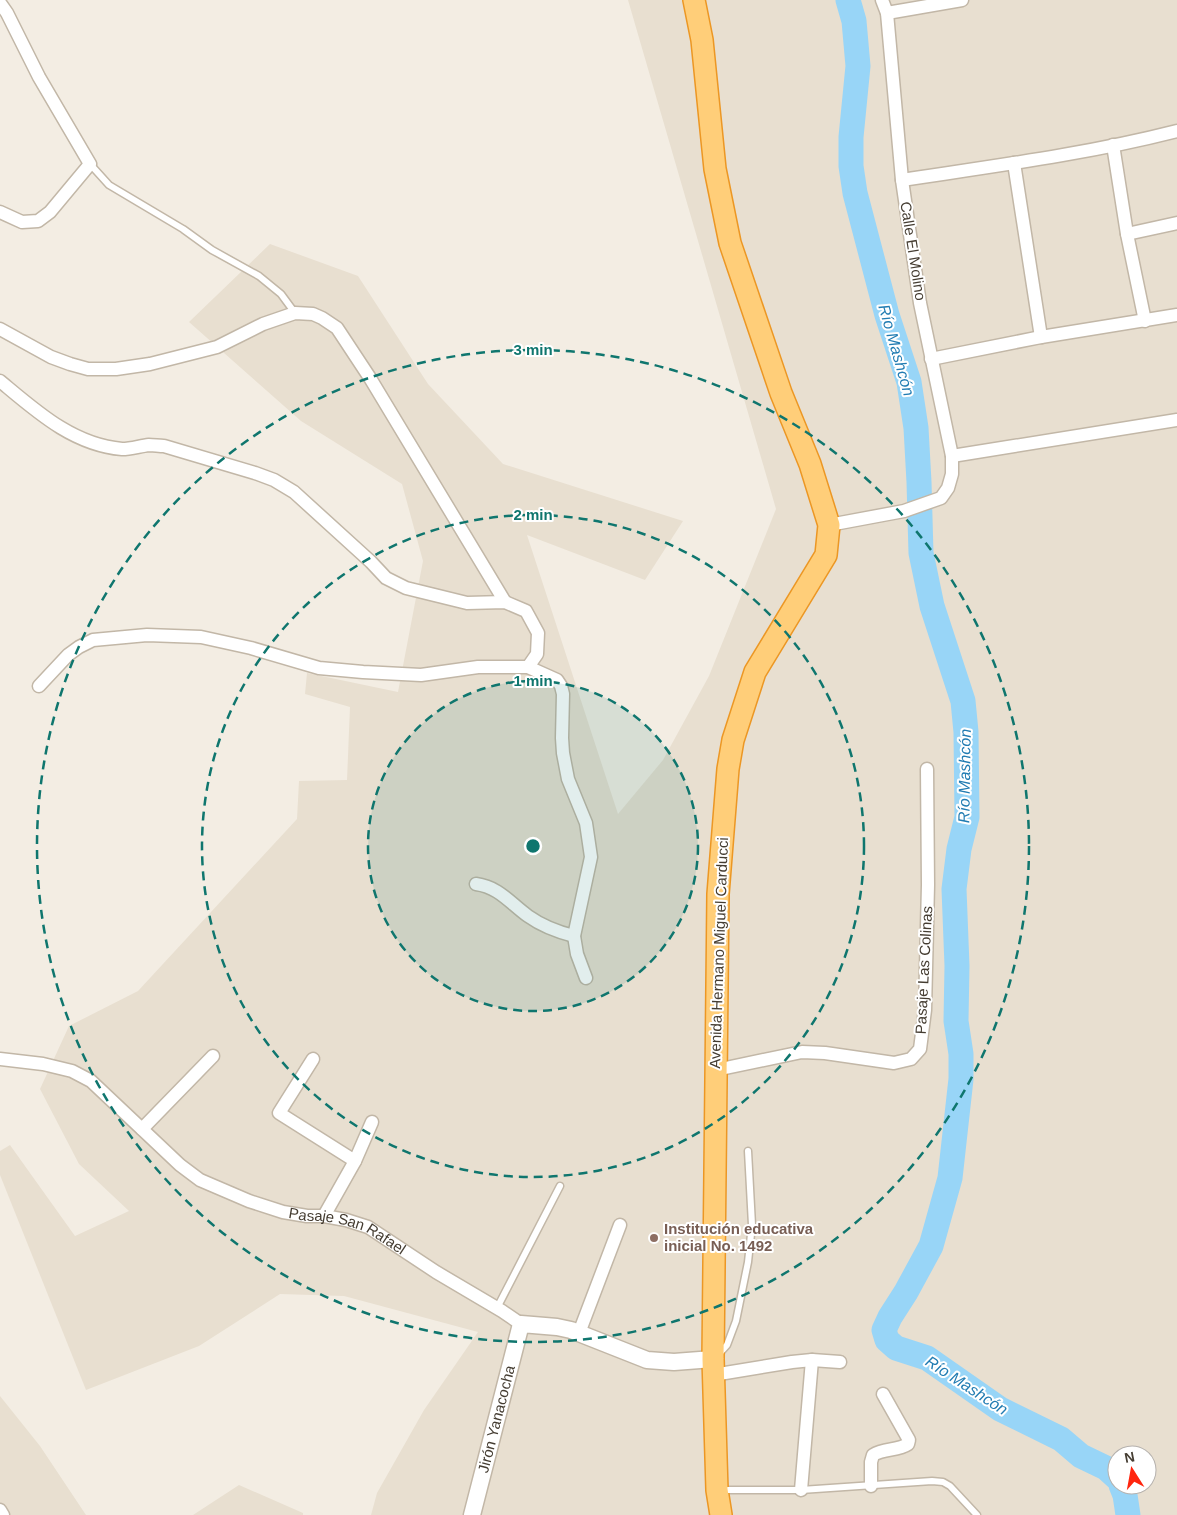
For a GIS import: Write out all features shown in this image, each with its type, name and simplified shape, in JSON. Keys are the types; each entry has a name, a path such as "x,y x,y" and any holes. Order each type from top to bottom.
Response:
{"highway":[{"name":"Avenida Hermano Miguel Carducci","path":"694,0 702,40 715,169 730,243 781,393 810,464 829,525 826,555 755,672 733,740 728,769 718,894 713,1367 717,1490 721,1515"}],"street":[{"name":"Calle El Molino","path":"829,525 904,511 941,498 948,488 952,474 952,456 920,303 902,180 887,13 882,0"},
{"path":"887,13 962,0"},
{"path":"0,3 39,77 90,164 50,212 38,221 22,222 0,212"},
{"path":"902,180 1014,163 1177,132"},
{"path":"1113,145 1127,234 1145,321"},
{"path":"1014,163 1041,338"},
{"path":"1127,234 1177,224"},
{"path":"0,329 36,350 70,364 88,369 116,369 150,364 217,347 263,324 295,313 313,314 330,322 337,328 370,378 505,602"},
{"path":"931,358 1177,315"},
{"path":"0,380 42,416 68,432 98,444 124,449 149,445 164,446 255,472 274,480 294,492 386,578 406,588 467,603 505,602 526,611 538,633 537,654 528,667"},
{"path":"952,456 1177,420"},
{"path":"39,686 68,655 93,640 147,635 200,637 251,648 319,668 421,675 478,667 528,667 557,680 563,694 562,738 565,765 568,779 586,823 590,845 590,868 574,936 577,954 586,978"},
{"name":"Pasaje Las Colinas","path":"716,1070 802,1052 825,1053 894,1063 911,1059 920,1049 925,1010 928,885 927,770"},
{"path":"476,884 492,888 529,917 548,928 574,936"},
{"path":"142,1129 212,1056"},
{"name":"Pasaje San Rafael","path":"0,1059 43,1064 72,1071 91,1081 180,1165 200,1180 249,1201 283,1212 306,1216 324,1216 368,1227 436,1272 522,1324 557,1326 647,1360 713,1367 812,1360 840,1362"},
{"path":"313,1059 279,1113 355,1161"},
{"path":"324,1216 355,1161 372,1122"},
{"path":"579,1333 620,1225"},
{"name":"Jirón Yanacocha","path":"472,1515 522,1324"},
{"path":"801,1490 812,1360"},
{"path":"871,1486 873,1456 880,1451 904,1447 908,1444 909,1440 884,1394"},
{"path":"0,1510 3,1515"}],"lane":[{"path":"90,164 109,185 212,250 259,276 281,294 295,313"},
{"path":"713,1367 727,1345 736,1321 748,1262 752,1225 748,1151"},
{"path":"497,1308 560,1186"},
{"path":"717,1490 801,1490 932,1481 943,1482 950,1486 977,1515"}],"shaded area":[{"path":"628,0 1177,0 1177,1515 371,1515 377,1493 424,1410 478,1332 344,1296 280,1294 199,1346 86,1390 0,1175 0,1151 10,1145 75,1236 129,1211 79,1164 40,1089 69,1026 138,991 297,819 299,781 347,780 350,707 305,694 307,673 398,692 423,561 402,484 301,421 189,322 270,244 358,276 428,384 503,464 683,521 645,580 527,535 618,814 663,760 709,676 776,509"},
{"path":"0,1396 40,1446 86,1515 0,1515"},
{"path":"239,1485 303,1513 303,1515 193,1515"}],"waterway":[{"name":"Río Mashcón","path":"848,0 854,21 858,66 851,137 851,166 855,193 887,315 909,382 916,428 921,553 932,606 963,701 966,732 967,817 959,849 954,889 957,966 956,1021 961,1054 961,1079 950,1178 931,1246 884,1330 887,1340 896,1348 927,1358 1000,1409 1061,1439 1081,1456 1107,1469"},
{"name":"Río Mashcón","path":"1125,1495 1128,1515"}],"place":[{"name":"Institución educativa inicial No. 1492","path":"654,1238"}]}
